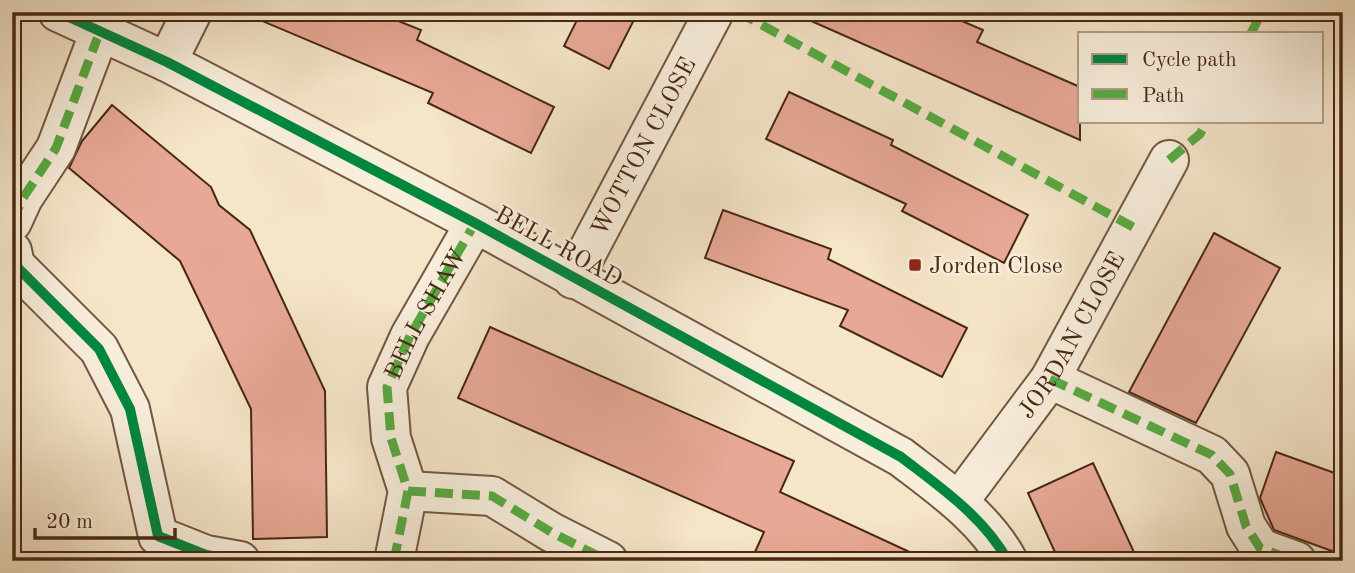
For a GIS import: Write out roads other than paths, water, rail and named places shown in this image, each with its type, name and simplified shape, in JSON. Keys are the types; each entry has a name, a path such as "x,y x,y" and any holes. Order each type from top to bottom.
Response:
{"street":[{"name":"BELL ROAD","path":"58,12 167,62 475,223 901,457 958,501 1001,548 1008,561"},
{"path":"167,62 192,12"},
{"name":"WOTTON CLOSE","path":"573,279 714,12"},
{"path":"12,222 23,198 56,148 100,31"},
{"name":"JORDAN CLOSE","path":"958,501 1049,379 1169,160"},
{"name":"BELL SHAW","path":"394,561 408,491 391,438 387,387 410,336 475,223"},
{"path":"12,251 15,265 99,349 112,373 130,409 158,536 206,555 240,561"},
{"path":"1049,379 1212,455 1230,474 1258,554 1296,561"},
{"path":"408,491 492,496 551,532 608,561"}],"place":[{"name":"Jorden Close","path":"915,265"}]}
